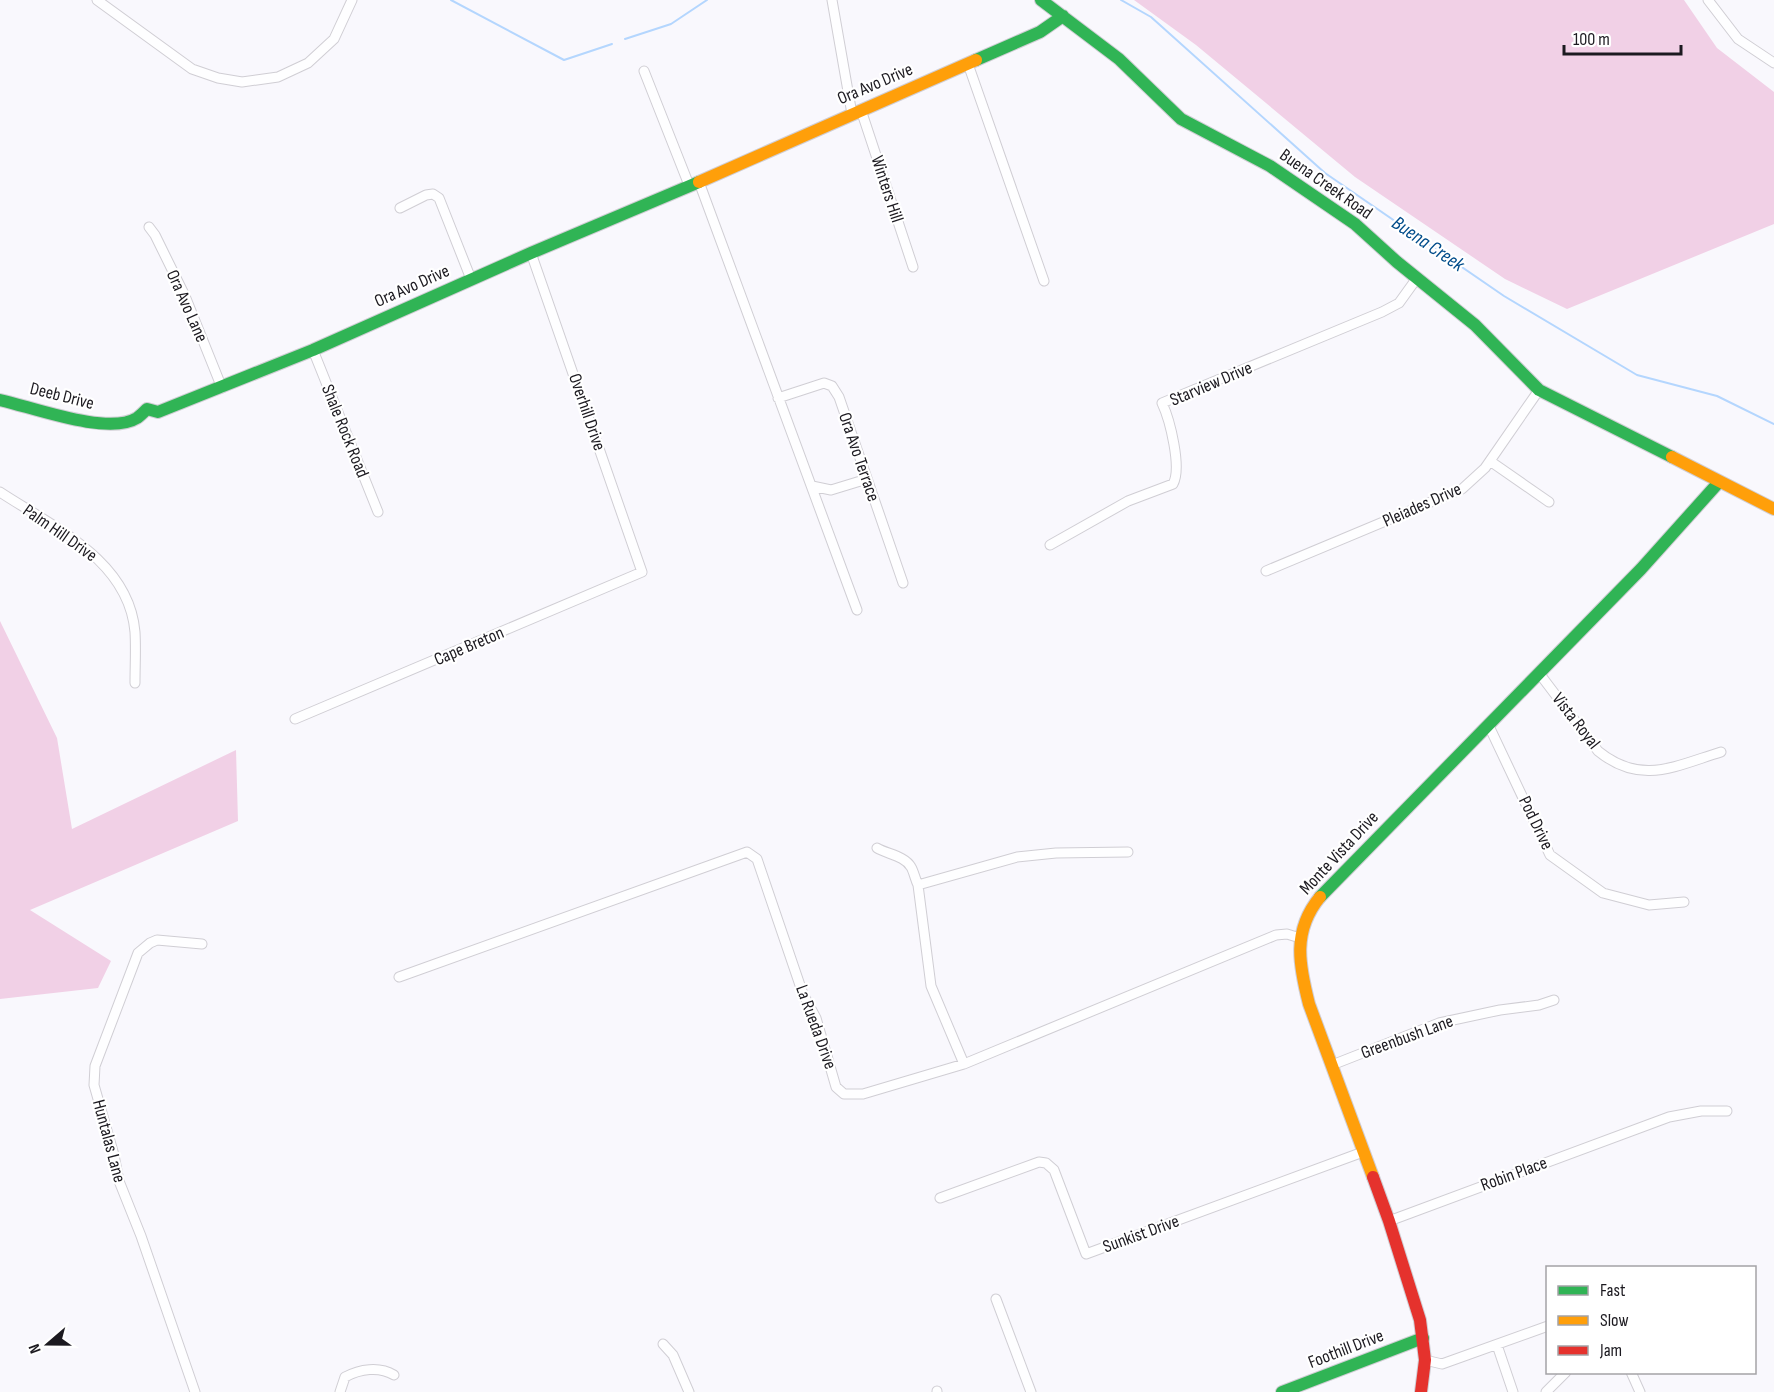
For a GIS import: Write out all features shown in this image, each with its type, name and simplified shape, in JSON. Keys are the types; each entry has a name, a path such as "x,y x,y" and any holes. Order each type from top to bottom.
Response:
{"main road":[{"name":"Buena Creek Road","path":"1041,0 1119,59 1181,119 1270,166 1355,224 1397,262 1475,325 1539,390 1774,509"},
{"name":"Ora Avo Drive","path":"147,409 158,412 313,350 1040,32 1063,16"},
{"name":"Deeb Drive","path":"0,400 58,416 104,423 131,422 144,414 147,409"},
{"name":"Monte Vista Drive","path":"1421,1392 1425,1360 1420,1320 1389,1221 1308,1004 1300,969 1300,938 1310,911 1332,884 1641,569 1719,482"},
{"name":"Foothill Drive","path":"1282,1392 1423,1338"}],"street":[{"path":"97,0 192,69 219,78 242,82 278,77 308,63 334,39 352,0"},
{"name":"Winters Hill","path":"832,0 856,112 913,267"},
{"path":"1722,0 1710,3 1738,39 1774,63"},
{"path":"968,64 1044,281"},
{"path":"644,71 694,184 812,486 857,610"},
{"path":"400,208 426,195 433,194 439,198 471,279"},
{"name":"Ora Avo Lane","path":"149,226 185,296 222,388"},
{"name":"Overhill Drive","path":"531,253 642,572"},
{"name":"Starview Drive","path":"1050,545 1128,501 1173,484 1176,477 1174,452 1169,418 1162,403 1382,312 1399,303 1418,278"},
{"name":"Shale Rock Road","path":"313,350 378,512"},
{"name":"Ora Avo Terrace","path":"778,398 824,383 832,386 839,397 903,583"},
{"name":"Pleiades Drive","path":"1266,571 1449,496 1472,481 1490,461 1539,390"},
{"path":"1490,461 1549,502"},
{"path":"812,486 831,490 867,479"},
{"name":"Palm Hill Drive","path":"0,492 82,546 100,560 114,577 126,598 135,631 135,683"},
{"name":"Cape Breton","path":"295,719 642,572"},
{"name":"Vista Royal","path":"1539,673 1598,752 1629,770 1658,771 1721,752"},
{"name":"Pod Drive","path":"1488,724 1550,855 1603,893 1649,905 1684,902"},
{"path":"877,848 902,858 910,865 918,885 931,986 964,1064"},
{"name":"La Rueda Drive","path":"399,977 747,852 757,859 803,994 816,1018 839,1091 844,1094 863,1094 964,1064 1276,936 1287,934 1300,938"},
{"path":"918,885 1017,856 1128,852"},
{"name":"Huntalas Lane","path":"195,1392 141,1236 119,1181 94,1085 95,1066 138,953 157,940 202,944"},
{"name":"Greenbush Lane","path":"1332,1065 1439,1023 1500,1010 1539,1005 1554,1000"},
{"name":"Robin Place","path":"1389,1221 1670,1117 1701,1111 1727,1111"},
{"name":"Sunkist Drive","path":"940,1198 1039,1162 1046,1162 1054,1170 1086,1254 1364,1152"},
{"path":"996,1299 1031,1392"},
{"path":"1425,1360 1442,1364 1546,1327"},
{"path":"663,1344 673,1355 688,1392"},
{"path":"1497,1345 1514,1392"},
{"path":"340,1392 345,1377 352,1373 379,1368 394,1376"},
{"path":"1545,1392 1564,1374"},
{"path":"1632,1374 1640,1392"}],"shaded area":[{"path":"1134,0 1684,0 1717,48 1774,92 1774,224 1567,309 1505,279 1355,177 1196,45"},
{"path":"0,621 57,738 72,829 236,750 238,821 30,910 111,961 98,988 0,999"}],"waterway":[{"name":"Buena Creek","path":"451,0 564,60 612,44"},
{"name":"Buena Creek","path":"625,39 671,24 707,0"},
{"name":"Buena Creek","path":"1121,0 1151,17 1325,173 1504,296 1637,375 1717,396 1774,424"}],"traffic: fast":[{"path":"1041,0 1119,59 1181,119 1270,166 1355,224 1397,262 1475,325 1539,390 1672,457"},
{"path":"976,60 1040,32 1063,16"},
{"path":"0,400 89,422 124,423 137,418 147,409 158,412 313,350 531,253 699,182"},
{"path":"1320,897 1641,569 1719,482"},
{"path":"1282,1392 1423,1338"}],"traffic: slow":[{"path":"699,182 976,60"},
{"path":"1672,457 1774,509"},
{"path":"1320,897 1311,910 1302,936 1300,949 1303,976 1309,1004 1373,1177"}],"traffic: jam":[{"path":"1373,1177 1420,1320 1425,1360 1421,1392"}]}
